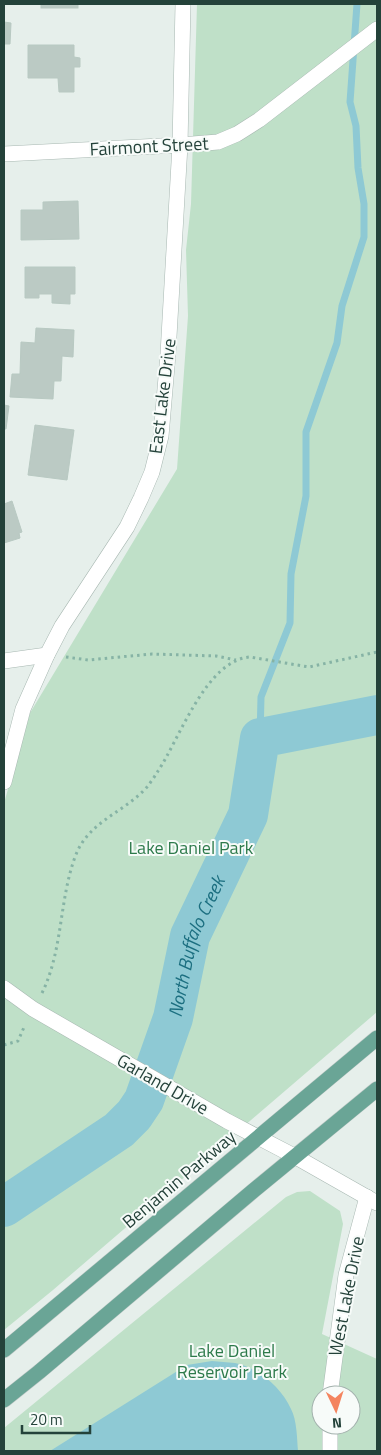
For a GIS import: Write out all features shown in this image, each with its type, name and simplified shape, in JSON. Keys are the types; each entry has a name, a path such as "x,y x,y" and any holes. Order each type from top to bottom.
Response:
{"main road":[{"name":"Benjamin Parkway","path":"4,1350 377,1038"},
{"path":"4,1400 377,1089"}],"street":[{"name":"East Lake Drive","path":"4,782 23,709 47,655 62,626 127,527 142,498 152,472 161,436 168,354 180,145 183,4"},
{"name":"Fairmont Street","path":"4,154 210,144 237,134 259,120 377,29"},
{"path":"4,661 47,655"},
{"name":"Garland Drive","path":"4,988 33,1009 228,1122 296,1157 372,1200"},
{"name":"West Lake Drive","path":"330,1385 346,1275 372,1200"},
{"path":"330,1435 330,1451"}],"path":[{"path":"4,1045 18,1041 46,984 54,959 65,892 75,856 97,824 132,800 147,787 164,763 187,715 205,690 220,674 242,658 250,657 309,667 377,652"},
{"path":"47,655 88,660 152,654 216,656 237,660"}],"green space":[{"name":"Lake Daniel Park","path":"197,4 377,4 377,1012 4,1330 4,803 30,713 177,469 188,316 186,250 191,204"},
{"name":"Lake Daniel Reservoir Park","path":"310,1191 340,1211 343,1224 322,1334 377,1359 377,1451 4,1451 4,1428 286,1197 297,1192"}],"water":[{"path":"212,1361 235,1363 252,1369 275,1386 287,1401 293,1413 298,1451 50,1451 187,1365"}],"building":[{"path":"41,4 78,4 78,8 41,8"},
{"path":"4,22 11,23 10,44 4,44"},
{"path":"28,45 74,45 74,57 80,58 80,67 74,67 74,92 59,92 58,78 28,78"},
{"path":"78,201 79,239 21,240 21,210 43,210 43,202"},
{"path":"25,267 75,267 75,294 70,294 70,304 52,303 52,294 39,294 39,298 25,298"},
{"path":"36,328 74,330 73,357 62,356 61,381 54,381 53,399 10,397 12,374 20,374 21,342 35,343"},
{"path":"4,405 9,406 6,429 4,429"},
{"path":"35,425 74,430 67,480 28,475"},
{"path":"12,501 22,532 19,533 20,538 4,543 4,504"}],"waterway":[{"path":"260,738 261,697 290,623 291,574 306,496 306,432 337,343 342,306 364,237 364,204 358,168 356,126 350,102 357,4"},
{"name":"North Buffalo Creek","path":"4,1207 119,1130 134,1115 144,1100 173,1018 190,936 248,815 260,738 377,715"}]}
